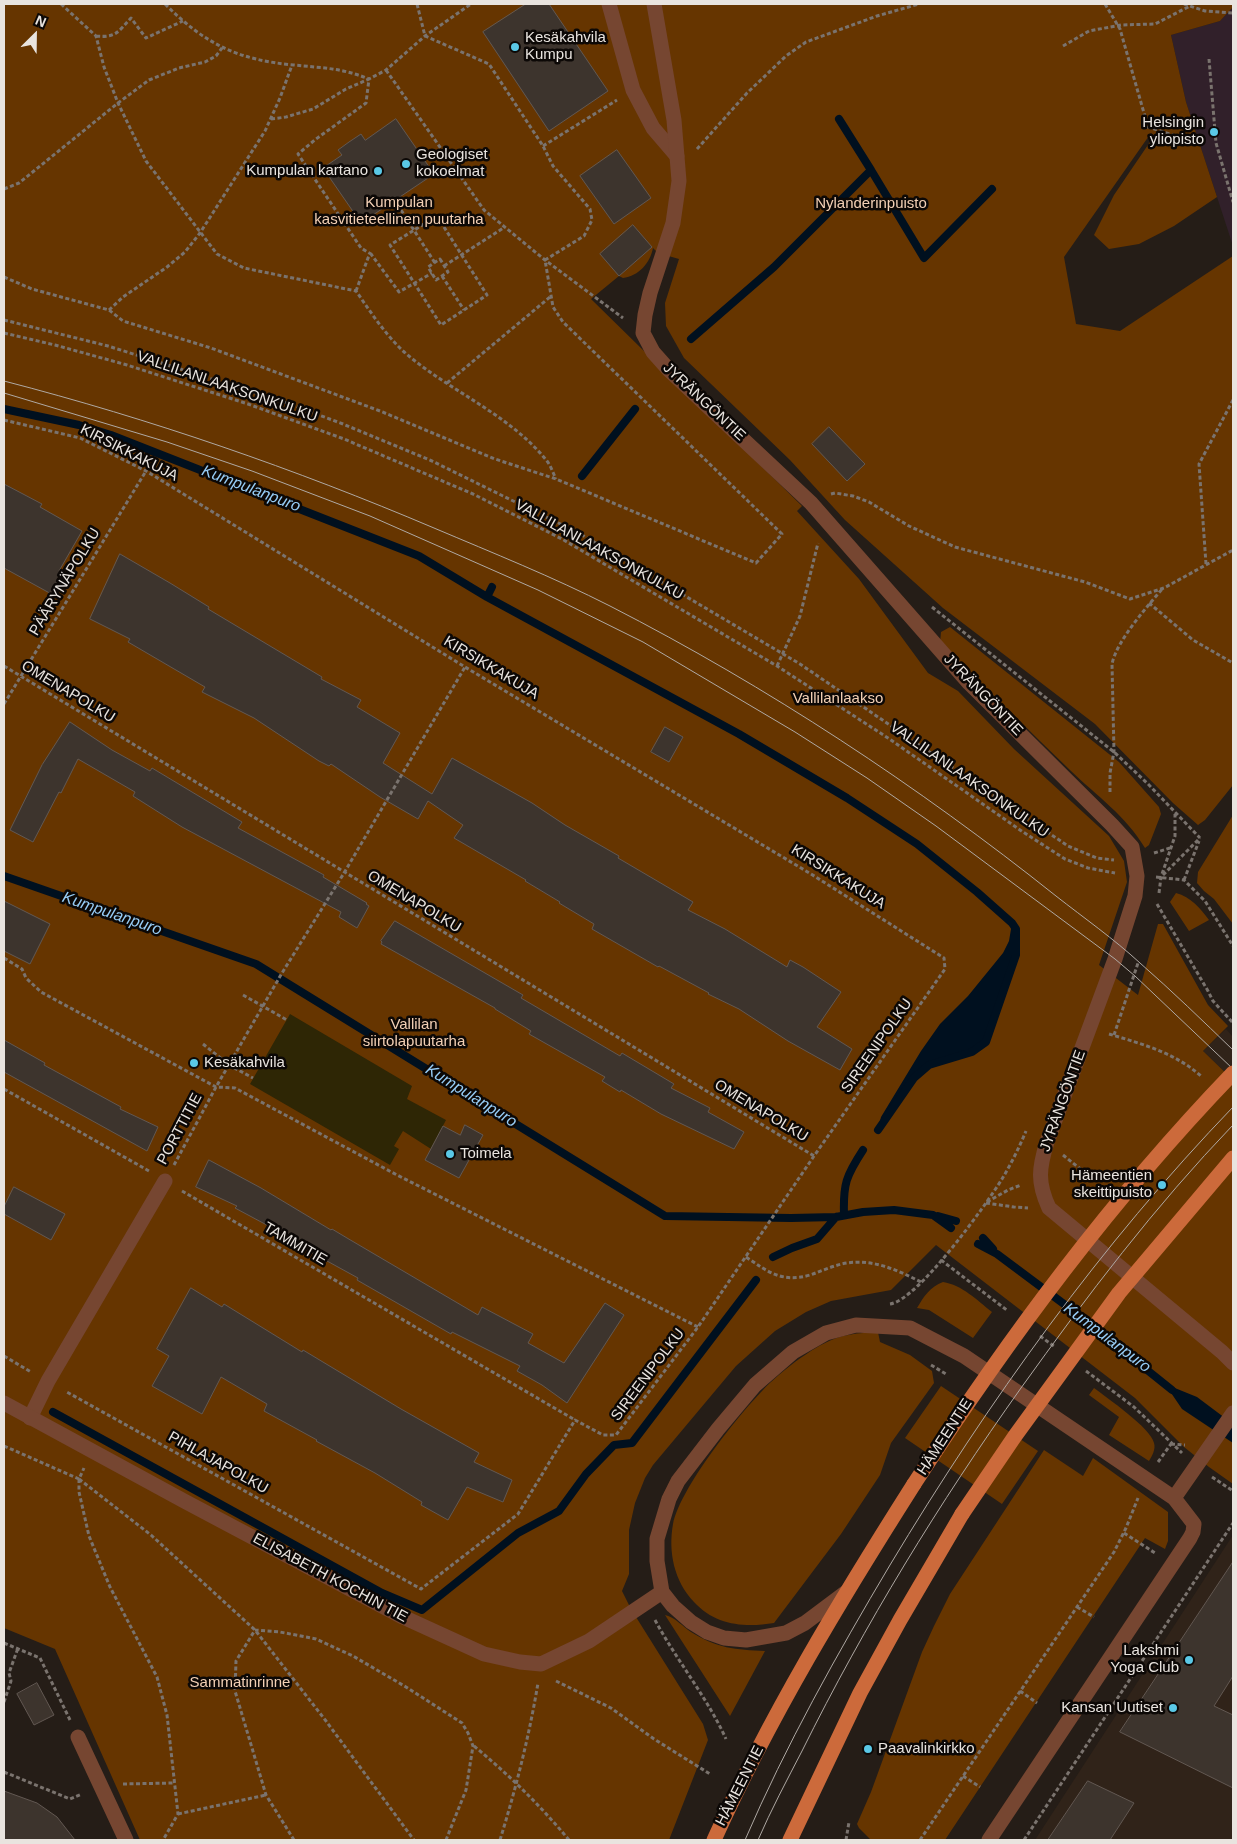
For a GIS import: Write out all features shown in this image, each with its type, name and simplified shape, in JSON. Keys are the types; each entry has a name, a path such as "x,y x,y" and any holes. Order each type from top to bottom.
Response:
{"main road":[{"name":"HÄMEENTIE","path":"714,1840 734,1794 845,1593 966,1405 1073,1257 1139,1177 1233,1073"},
{"path":"790,1840 860,1693 962,1514 1020,1428 1113,1300 1233,1158"}],"street":[{"path":"609,4 633,90 653,128 678,162"},
{"path":"643,333 650,293 673,223 678,193 678,162 674,120 654,4"},
{"name":"JYRÄNGÖNTIE","path":"643,333 653,352 669,370 811,503 969,683 1132,847 1137,876 1135,896 1115,959 1041,1161 1040,1180 1049,1208"},
{"path":"30,1418 48,1381 165,1181"},
{"path":"1049,1208 1233,1363"},
{"path":"845,1593 805,1623 786,1633 746,1640 724,1638 707,1632 691,1622 673,1606 662,1592 657,1561 657,1540 669,1500 678,1481 755,1385 793,1352 826,1333 856,1325 910,1328 964,1356 1174,1498 1189,1516 1194,1528 1172,1564 989,1840"},
{"name":"ELISABETH KOCHIN TIE","path":"4,1403 92,1452 403,1617 484,1654 541,1668"},
{"path":"1174,1498 1232,1415"},
{"path":"541,1668 589,1640 662,1592"},
{"path":"78,1737 126,1840"}],"path":[{"path":"61,4 96,36 104,67 118,103 146,160 217,254 244,268 356,291 398,347 432,374 447,382 510,426 549,463 556,479"},
{"path":"165,4 183,21 222,48 249,58 292,65 351,71 369,79"},
{"path":"417,4 426,36"},
{"path":"271,119 286,117 313,109 346,89 386,70 426,36 471,4"},
{"path":"678,162 710,136 747,93 786,56 806,42 877,16 919,4"},
{"path":"1105,4 1118,26 1148,127 1173,136"},
{"path":"1184,4 1205,11 1233,13"},
{"path":"1063,46 1088,31 1118,26 1156,24 1190,6"},
{"path":"96,36 108,37 117,34 131,18 146,38 183,21"},
{"path":"426,36 489,64 554,166 590,209 592,220 584,236 545,260"},
{"path":"4,189 19,183 149,80 179,68 205,62 216,56 222,48"},
{"path":"1209,59 1216,143 1233,202"},
{"path":"109,310 123,297 168,267 185,252 200,233 265,131 292,65"},
{"path":"386,70 484,210 545,260 643,333"},
{"path":"369,79 366,102 298,154 361,248 371,254 399,292 432,273"},
{"path":"543,146 633,90"},
{"path":"401,210 435,263"},
{"path":"437,216 462,255 488,295 441,325 390,245 437,216"},
{"path":"444,266 505,228"},
{"path":"356,291 371,254"},
{"path":"440,259 444,266 448,272 436,280 428,267 440,259"},
{"path":"4,277 32,289 109,310 123,321 229,354 496,459 556,479 756,563 782,534 563,322 553,307 545,260"},
{"path":"442,276 464,310"},
{"path":"447,382 550,296"},
{"path":"4,320 108,346 287,403 432,461 577,532 782,654 942,759 1068,846 1097,858 1124,861 1134,860 1170,848"},
{"name":"VALLILANLAAKSONKULKU","path":"4,333 118,363 248,404 344,439 473,494 562,539 777,666 888,738 1022,832 1065,859 1088,868 1137,876"},
{"path":"1206,564 1199,464 1233,400"},
{"name":"KIRSIKKAKUJA","path":"4,420 80,438 146,471 465,666 803,869 944,958 945,969"},
{"name":"PÄÄRYNÄPOLKU","path":"4,704 146,471"},
{"path":"827,495 835,493 869,502 908,526 955,547 1084,582 1130,598 1164,588 1233,550"},
{"path":"777,666 800,616 823,517"},
{"path":"1112,825 1110,773 1114,752 1112,664 1114,653 1164,588"},
{"path":"1150,604 1192,640 1233,663"},
{"path":"929,605 1114,752 1200,838"},
{"name":"OMENAPOLKU","path":"4,666 814,1156"},
{"name":"PORTTITIE","path":"165,1181 216,1087 282,973 344,873 465,666"},
{"path":"1161,877 1175,836 1175,813"},
{"path":"1161,877 1200,838"},
{"path":"1184,880 1200,838"},
{"path":"1161,877 1184,880 1205,901 1233,946"},
{"path":"1157,904 1213,1001 1233,1023"},
{"path":"4,958 22,969 26,978 42,992 216,1087 235,1088 397,1175 698,1327"},
{"name":"SIREENIPOLKU","path":"575,1420 603,1435 616,1435 698,1327 776,1211 945,969"},
{"path":"242,994 287,1020"},
{"path":"1114,1035 1153,1048 1188,1065 1208,1083"},
{"path":"203,1044 229,1065 253,1078"},
{"name":"TAMMITIE","path":"4,1089 575,1420"},
{"path":"1047,1142 1094,1180"},
{"path":"882,1306 896,1303 922,1282 986,1203 1008,1190 1040,1180"},
{"path":"986,1203 1014,1207 1049,1208"},
{"path":"746,1257 769,1272 788,1278 808,1275 846,1263 864,1262 897,1269 922,1282"},
{"name":"PIHLAJAPOLKU","path":"4,1356 421,1589 518,1514 575,1420"},
{"path":"920,1840 1114,1552 1124,1533 1146,1479 1171,1444 1179,1451"},
{"path":"4,1446 79,1479 150,1535 255,1630 326,1721 414,1840"},
{"path":"92,1452 79,1479 79,1492 89,1536 110,1587 157,1677 168,1715 178,1814 163,1840"},
{"path":"1209,1474 1233,1491"},
{"path":"1024,1840 1233,1523"},
{"path":"1124,1533 1172,1564"},
{"path":"646,1603 674,1653 718,1722 726,1739"},
{"path":"1077,1607 1094,1617"},
{"path":"255,1630 280,1632 316,1639 353,1656 462,1723 473,1746 543,1809 569,1840"},
{"path":"255,1630 236,1661 235,1691 266,1795 294,1840"},
{"path":"4,1643 40,1658 78,1737"},
{"path":"4,1702 10,1681 9,1673 18,1648"},
{"path":"500,1840 517,1784 530,1729 541,1668 612,1708 654,1739 710,1774"},
{"path":"1020,1691 1037,1702"},
{"path":"446,1840 466,1790 473,1746"},
{"path":"4,1772 70,1799 100,1785 174,1783"},
{"path":"963,1776 980,1787"},
{"path":"178,1814 266,1795"},
{"path":"847,1840 849,1822"}],"shaded area":[{"name":"Helsingin yliopisto","path":"1233,7 1233,246 1186,102 1171,35 1220,21"},
{"path":"1226,1029 1233,1037 1233,1080 1203,1051"},
{"path":"1233,1535 1233,1840 1035,1840"}],"green space":[{"path":"4,4 1233,4 1233,7 1220,21 1171,35 1186,102 1217,197 1174,226 1139,244 1109,249 1094,235 1114,195 1154,136 1151,133 1064,257 1076,324 1120,331 1233,256 1233,785 1205,820 1198,825 1173,803 1095,724 943,608 845,520 790,460 684,358 666,326 665,303 679,259 658,253 653,248 652,254 639,272 629,277 623,278 619,276 591,299 802,506 797,511 859,579 928,673 958,691 1014,749 1109,836 1124,861 1127,882 1099,965 1138,995 1158,924 1163,924 1208,1005 1228,1026 1203,1051 1233,1080 1233,1484 1184,1447 1135,1398 936,1245 891,1290 831,1301 806,1312 775,1331 736,1366 653,1465 645,1478 635,1503 629,1530 629,1574 622,1591 631,1609 703,1724 708,1740 669,1840 140,1840 55,1649 4,1628"},
{"path":"950,627 1119,762 1159,807 1161,814 1149,845 1145,848 1129,826 1111,807 1071,771 940,643 941,632"},
{"path":"1233,815 1233,924 1214,899 1197,883 1198,872"},
{"path":"1176,893 1191,900 1209,920 1189,931 1170,902"},
{"path":"943,1282 957,1286 992,1312 973,1338 929,1310 917,1308 934,1286"},
{"path":"878,1332 880,1342 910,1355 932,1371 934,1383 891,1443 880,1475 841,1534 774,1623 741,1625 711,1616 702,1610 687,1594 674,1566 671,1545 673,1524 687,1491 725,1435 763,1390 783,1371 816,1348 836,1338"},
{"path":"941,1386 1038,1451 1002,1504 905,1438"},
{"path":"1094,1388 1145,1429 1154,1443 1149,1461 1109,1435 1119,1417 1089,1395"},
{"path":"1044,1450 1083,1476 1093,1458 1168,1512 1168,1541 1165,1549 1145,1538 945,1840 871,1840 857,1824 871,1792 922,1652 950,1594"},
{"path":"665,1615 709,1642 735,1649 765,1651 730,1716"}],"sand":[{"path":"290,1014 412,1086 407,1099 446,1120 431,1149 403,1131 394,1146 399,1149 390,1165 250,1084"}],"water":[{"path":"1012,923 1016,929 1016,955 986,1042 972,1052 929,1065 914,1078 878,1130 881,1117 921,1051 940,1024 968,996 1003,953 1009,941"},
{"path":"1165,1384 1197,1397 1233,1424 1233,1443 1182,1409"}],"building":[{"path":"526,4 549,4 608,91 549,131 483,32"},
{"name":"Kumpulan kartano","path":"396,119 434,174 361,223 323,168 342,155 338,150 349,142 361,134 365,140"},
{"path":"617,150 651,198 614,224 580,176"},
{"path":"633,225 652,247 619,276 600,254"},
{"path":"829,427 865,464 847,481 812,444"},
{"path":"4,484 42,504 40,507 82,531 59,571 68,576 55,596 4,568"},
{"path":"120,554 322,677 321,679 361,700 357,707 400,733 383,763 432,794 452,758 532,803 565,825 619,856 618,858 693,902 688,910 725,929 787,967 790,960 841,992 817,1027 852,1049 840,1070 788,1041 739,1009 658,967 592,929 594,924 526,880 454,838 463,825 428,801 418,819 380,797 331,764 329,766 319,761 254,718 202,692 205,687 128,642 130,639 90,619"},
{"path":"70,722 112,750 150,771 152,768 242,822 238,828 324,875 323,877 367,903 369,906 357,928 339,917 341,912 182,827 133,796 135,792 78,759 33,842 10,830 42,765"},
{"path":"665,727 683,737 669,762 651,752"},
{"path":"4,901 50,924 30,964 4,951"},
{"path":"395,921 523,995 521,998 620,1056 622,1053 674,1084 671,1088 710,1108 708,1112 744,1132 734,1149 661,1114 621,1090 620,1092 602,1081 605,1077 529,1034 531,1031 495,1008 381,944 381,941"},
{"path":"4,1040 45,1063 44,1065 121,1107 120,1109 158,1127 147,1151 4,1072"},
{"name":"Toimela","path":"465,1125 483,1135 459,1178 425,1160 443,1126 460,1135"},
{"path":"209,1160 261,1188 478,1315 482,1307 533,1334 528,1343 564,1363 605,1303 624,1315 567,1403 542,1385 517,1371 520,1366 452,1332 451,1334 357,1280 358,1278 276,1233 278,1231 235,1208 237,1206 196,1187"},
{"path":"14,1187 65,1214 51,1240 4,1214 4,1207"},
{"path":"191,1288 222,1307 224,1304 302,1352 303,1350 479,1453 474,1462 512,1480 503,1502 467,1487 448,1520 421,1505 422,1502 375,1473 264,1411 267,1404 221,1377 202,1414 152,1386 169,1356 157,1349"},
{"path":"1233,1562 1233,1676 1214,1706 1233,1715 1233,1788 1120,1732"},
{"path":"37,1683 54,1715 34,1725 17,1694"},
{"path":"1088,1781 1134,1803 1110,1840 1048,1840"},
{"path":"4,1791 37,1803 57,1817 75,1840 4,1840"}],"waterway":[{"path":"839,119 871,170"},
{"path":"691,339 774,267 871,170 924,258 992,189"},
{"path":"4,409 79,425 111,435 419,556 487,597 739,734 847,798 917,844 977,892 1012,923 1016,929 1016,955 986,1042 972,1052 929,1065 914,1078 878,1130"},
{"path":"582,476 635,409"},
{"path":"487,597 492,587"},
{"name":"Kumpulanpuro","path":"4,876 256,964 665,1216 836,1217 863,1212 894,1210 933,1215 951,1228"},
{"path":"844,1215 844,1195 849,1174 863,1150"},
{"path":"938,1216 956,1221"},
{"path":"773,1257 817,1239 836,1217"},
{"path":"983,1238 993,1249"},
{"name":"Kumpulanpuro","path":"978,1244 997,1254 1076,1313 1172,1390"},
{"path":"53,1412 382,1593 422,1610 518,1533 559,1511 586,1474 614,1445 632,1443 756,1280"}],"tram line":[{"path":"4,381 168,429 329,485 545,575 669,637 784,704 840,740 896,777 1004,855 1120,946 1176,995 1233,1050"},
{"path":"4,393 167,442 252,471 370,516 538,590 643,642 795,732 867,778 936,826 1115,959 1233,1069"},
{"path":"745,1840 778,1769 832,1666 890,1565 966,1444 1049,1326 1092,1269 1184,1159 1233,1107"},
{"path":"758,1840 851,1657 904,1565 961,1475 1021,1388 1122,1252 1176,1187 1233,1125"}],"place":[{"name":"Kesäkahvila Kumpu","path":"515,47"},
{"name":"Helsingin yliopisto","path":"1214,132"},
{"name":"Geologiset kokoelmat","path":"406,164"},
{"name":"Kumpulan kartano","path":"378,171"},
{"name":"Kesäkahvila","path":"194,1063"},
{"name":"Toimela","path":"450,1154"},
{"name":"Hämeentien skeittipuisto","path":"1162,1185"},
{"name":"Lakshmi Yoga Club","path":"1189,1660"},
{"name":"Kansan Uutiset","path":"1173,1708"},
{"name":"Paavalinkirkko","path":"868,1749"}],"park label":[{"name":"Nylanderinpuisto","path":"871,204"},
{"name":"Kumpulan kasvitieteellinen puutarha","path":"399,212"},
{"name":"Vallilanlaakso","path":"838,699"},
{"name":"Vallilan siirtolapuutarha","path":"414,1034"},
{"name":"Sammatinrinne","path":"240,1683"}]}
